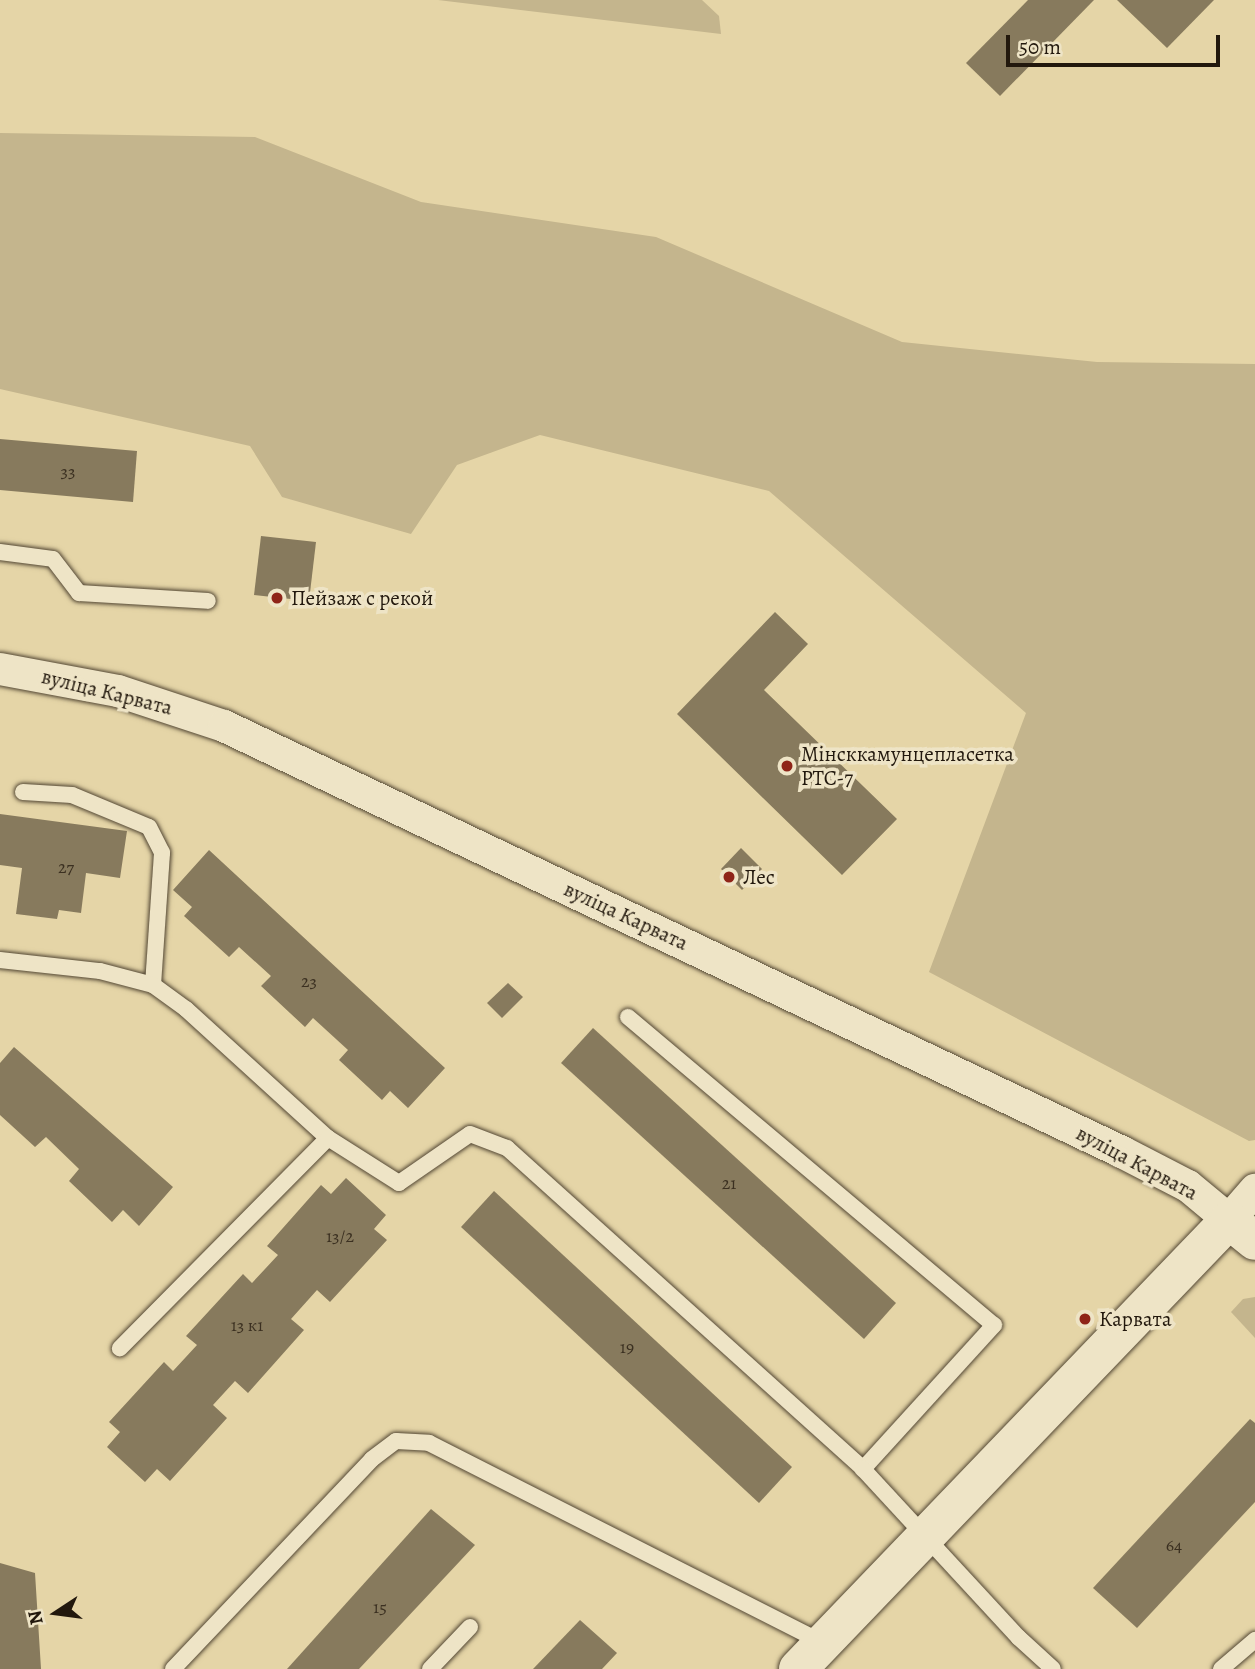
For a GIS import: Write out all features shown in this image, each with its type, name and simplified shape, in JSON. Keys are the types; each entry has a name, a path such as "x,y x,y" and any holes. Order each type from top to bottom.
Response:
{"street":[{"name":"вуліца Карвата","path":"0,669 118,691 224,726 1122,1152 1188,1186 1242,1231"},
{"path":"810,1656 928,1535 1242,1231 1255,1190"}],"lane":[{"path":"0,552 53,559 79,593 208,601"},
{"path":"23,792 72,795 149,827 162,853 153,985"},
{"path":"0,960 100,971 153,985 186,1009 328,1138 399,1183 470,1134 507,1148 863,1469 928,1535 1018,1637 1053,1669"},
{"path":"628,1017 995,1325 863,1469"},
{"path":"120,1348 328,1138"},
{"path":"173,1669 372,1460 396,1441 429,1443 810,1656"},
{"path":"430,1669 470,1627"},
{"path":"1220,1669 1255,1640"}],"shaded area":[{"path":"438,0 702,0 719,16 721,34"},
{"path":"0,133 255,137 421,202 656,237 902,342 1097,362 1255,364 1255,1140 1249,1141 929,972 1026,713 769,491 540,435 457,465 411,534 282,497 250,446 0,389"},
{"path":"1255,1297 1255,1338 1231,1312 1243,1299"}],"building":[{"path":"1028,0 1094,0 1000,96 966,63"},
{"path":"1117,0 1214,0 1167,48"},
{"path":"0,439 137,451 133,502 0,490"},
{"path":"261,536 316,542 309,601 254,595"},
{"name":"Мінсккамунцепласетка РТС-7","path":"775,612 808,644 764,690 897,819 842,875 677,714"},
{"path":"0,814 127,831 120,878 86,873 81,913 59,910 57,919 16,914 22,868 0,865"},
{"path":"741,848 762,869 742,890 721,869"},
{"path":"209,850 445,1068 408,1108 390,1091 382,1100 339,1060 348,1050 313,1018 305,1027 261,986 271,976 239,947 229,957 184,916 192,907 173,890"},
{"path":"508,983 523,997 502,1018 487,1003"},
{"path":"593,1028 896,1303 864,1339 561,1063"},
{"path":"14,1047 173,1187 139,1226 123,1210 112,1222 69,1181 79,1169 46,1137 35,1147 0,1115 0,1063"},
{"path":"346,1178 386,1215 374,1229 387,1240 330,1302 317,1290 291,1319 304,1330 248,1393 235,1381 213,1405 227,1418 170,1481 157,1469 145,1482 107,1447 120,1432 109,1422 164,1362 173,1371 197,1345 186,1336 243,1274 252,1283 278,1255 267,1246 321,1185 331,1194"},
{"path":"494,1191 792,1467 759,1503 461,1227"},
{"path":"1250,1419 1255,1423 1255,1502 1137,1628 1093,1588"},
{"path":"431,1509 475,1545 359,1669 287,1669"},
{"path":"0,1563 35,1573 41,1669 0,1669"},
{"path":"580,1620 617,1653 602,1669 533,1669"}],"place":[{"name":"Пейзаж с рекой","path":"277,598"},
{"name":"Мінсккамунцепласетка РТС-7","path":"787,766"},
{"name":"Лес","path":"729,877"},
{"name":"Карвата","path":"1085,1319"}]}
